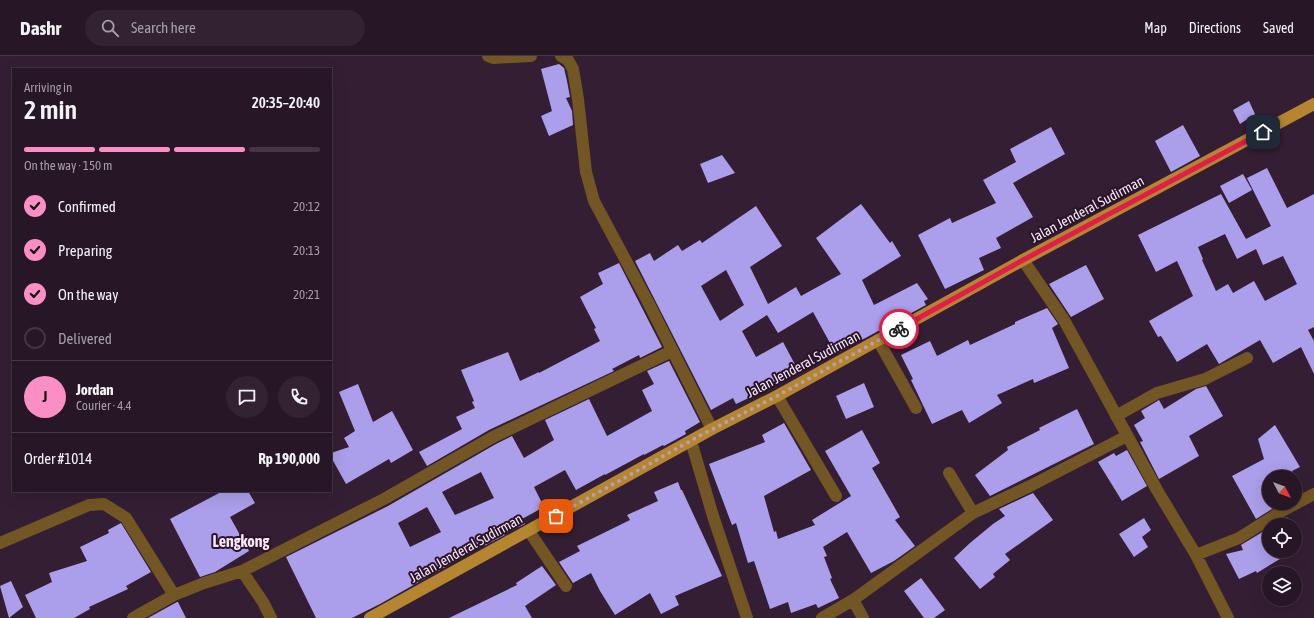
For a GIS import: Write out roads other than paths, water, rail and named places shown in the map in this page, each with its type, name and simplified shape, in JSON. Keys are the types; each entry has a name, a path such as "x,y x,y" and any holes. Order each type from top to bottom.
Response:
{"main road":[{"name":"Jalan Jenderal Sudirman","path":"370,618 712,429 777,396 1023,260 1314,104"}],"street":[{"path":"488,56 493,58 532,56"},
{"path":"561,56 568,60 573,69 578,99 586,172 594,201 648,302 712,429"},
{"path":"1023,260 1064,320 1157,490 1196,555 1228,618"},
{"path":"878,340 916,408"},
{"path":"133,618 174,595 204,583 242,571 384,499 493,437 672,350"},
{"path":"1116,416 1157,393 1205,379 1247,358"},
{"path":"777,396 836,496"},
{"path":"822,618 853,600 973,513 1030,486 1127,436"},
{"path":"691,441 713,516 747,618"},
{"path":"949,473 973,513"},
{"path":"1196,555 1239,538 1282,511 1314,494"},
{"path":"0,543 89,505 104,504 126,518 174,595"},
{"path":"529,531 566,586"},
{"path":"242,571 263,602 271,618"},
{"path":"853,600 863,618"}],"district":[{"name":"Lengkong","path":"241,541"}]}
